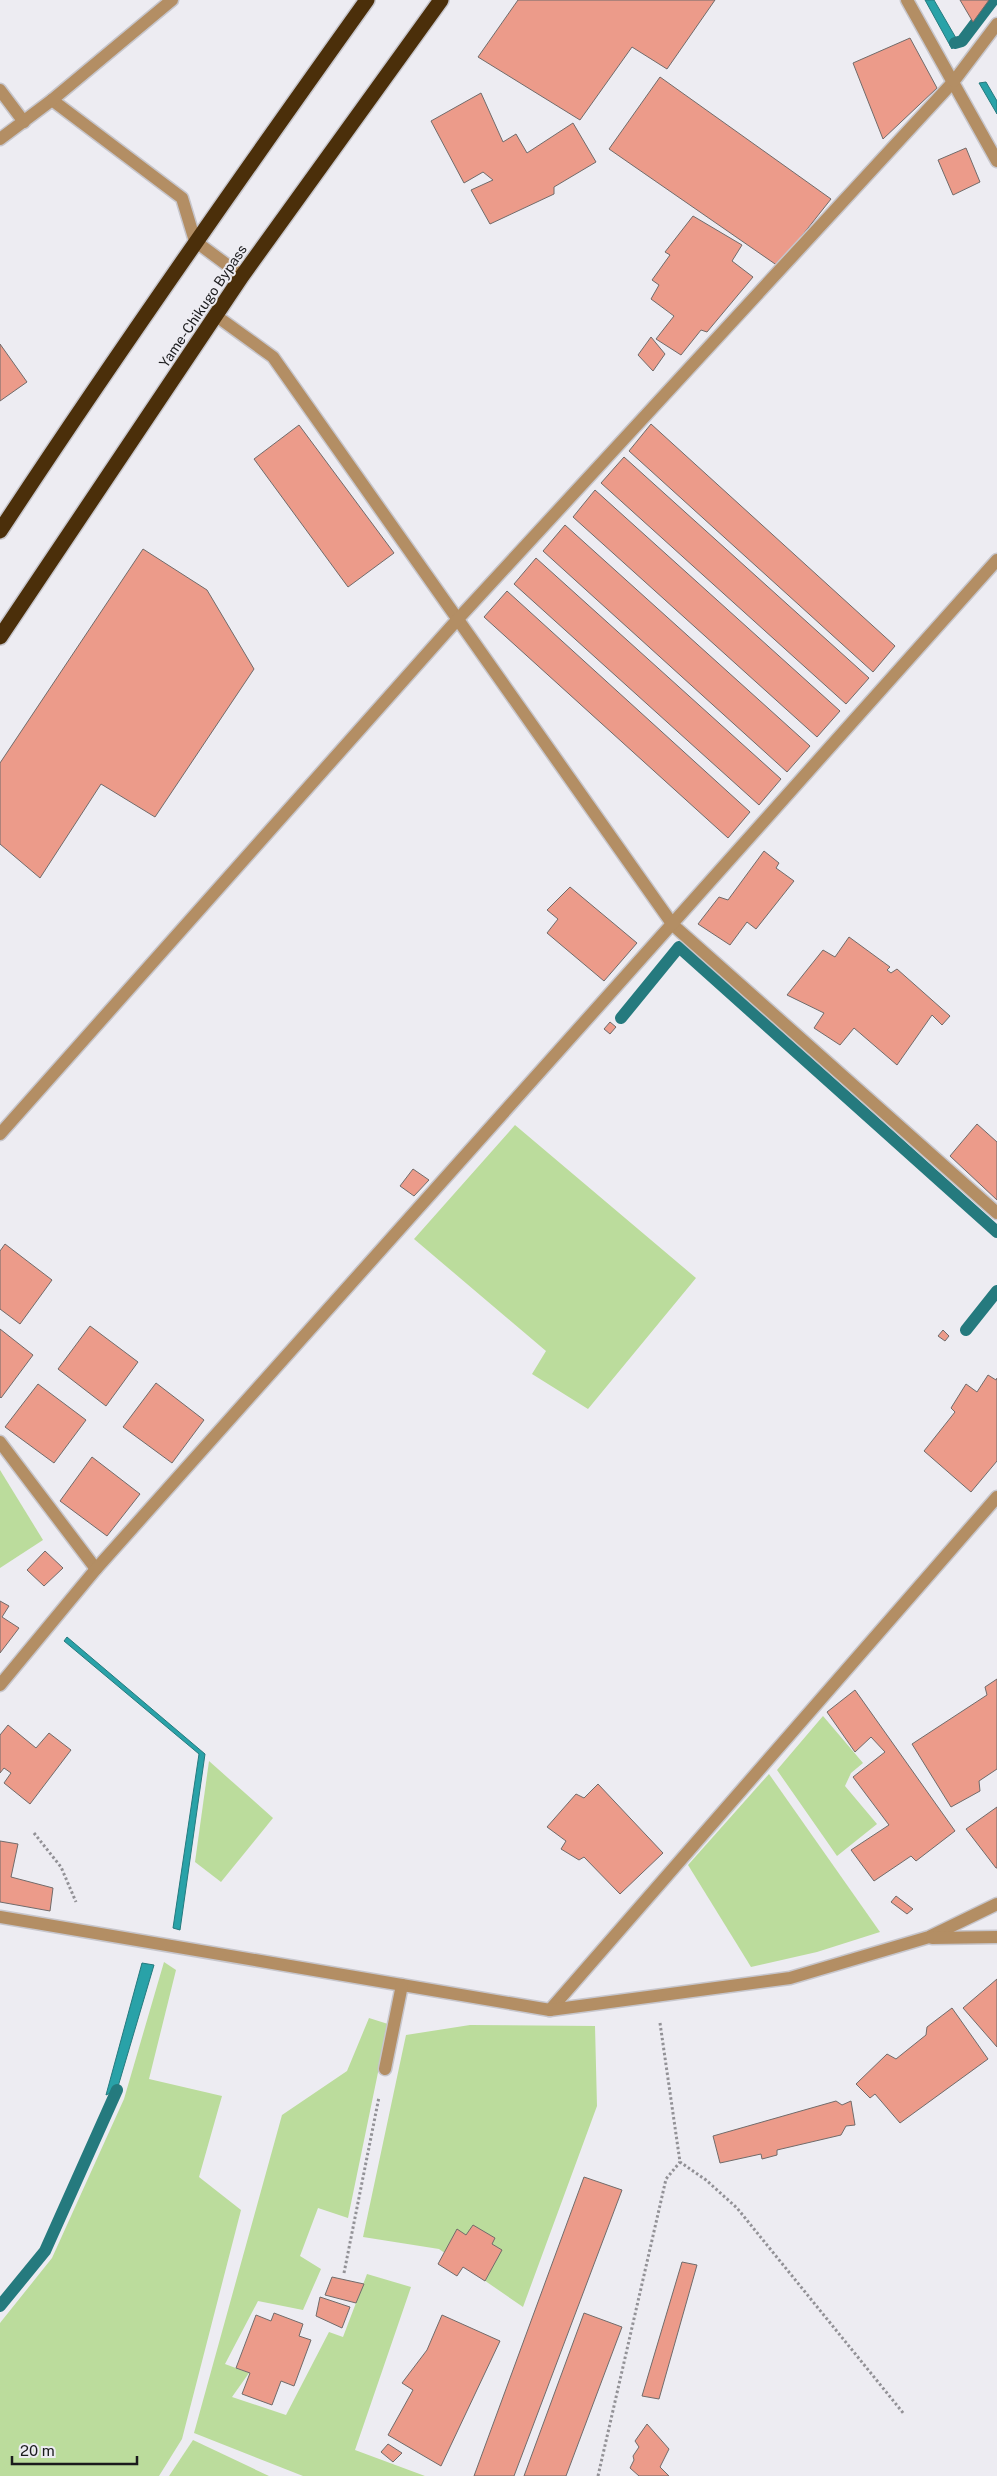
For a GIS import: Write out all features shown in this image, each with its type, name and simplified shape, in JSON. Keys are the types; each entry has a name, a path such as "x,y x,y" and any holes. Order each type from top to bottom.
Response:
{"highway":[{"path":"0,532 98,382 195,241 368,0"},
{"name":"Yame-Chikugo Bypass","path":"0,637 242,276 441,0"}],"street":[{"path":"0,139 52,100 172,0"},
{"path":"907,0 997,160"},
{"path":"0,1134 457,620 954,81 997,24"},
{"path":"0,90 24,122"},
{"path":"52,100 182,198 195,241 242,276"},
{"path":"215,315 274,357 673,925 997,1213"},
{"path":"0,1686 96,1569 997,560"},
{"path":"0,1442 96,1569"},
{"path":"550,2010 997,1497"},
{"path":"0,1917 550,2010 790,1978 926,1938 997,1904"},
{"path":"926,1938 997,1937"},
{"path":"385,2069 402,1985"}],"path":[{"path":"34,1833 61,1867 79,1907 82,1931"},
{"path":"656,1996 680,2162 706,2180 737,2208 904,2414"},
{"path":"344,2273 385,2069"},
{"path":"598,2476 666,2179 680,2162"}],"green space":[{"path":"515,1125 696,1278 588,1409 532,1374 546,1351 414,1239"},
{"path":"0,1470 43,1540 0,1568"},
{"path":"823,1716 863,1763 851,1773 845,1786 877,1824 837,1856 777,1770"},
{"path":"209,1761 273,1818 221,1882 195,1862"},
{"path":"769,1774 880,1932 817,1952 751,1967 688,1865"},
{"path":"164,1962 176,1970 149,2079 222,2096 199,2177 241,2210 182,2439 159,2476 0,2476 0,2323 52,2258 124,2099"},
{"path":"369,2018 388,2024 348,2218 318,2208 300,2256 321,2269 303,2310 258,2301 225,2364 249,2373 232,2397 286,2415 329,2332 343,2337 367,2274 411,2287 355,2450 425,2476 303,2476 194,2433 282,2115 347,2071"},
{"path":"470,2025 595,2026 597,2106 523,2307 439,2249 363,2237 406,2035"},
{"path":"193,2440 269,2476 169,2476"}],"water":[{"path":"925,0 934,0 956,38 952,49"},
{"path":"986,82 997,101 997,114 979,83"},
{"path":"67,1637 205,1754 180,1930 173,1928 199,1754 64,1641"},
{"path":"142,1963 154,1965 117,2090 106,2095"}],"building":[{"path":"518,0 715,0 667,69 632,47 580,120 478,57"},
{"path":"960,0 989,0 973,22"},
{"path":"910,38 937,88 883,139 853,63"},
{"path":"660,77 831,199 778,266 609,149"},
{"path":"481,93 503,142 516,134 527,153 573,123 596,162 554,187 554,194 490,224 471,190 493,180 483,172 464,183 431,121"},
{"path":"966,148 980,182 953,195 938,160"},
{"path":"693,216 742,245 732,261 753,277 707,332 701,330 681,355 656,339 674,316 651,299 659,285 652,280 670,255 665,252"},
{"path":"651,337 665,354 653,371 638,355"},
{"path":"0,344 27,382 0,401"},
{"path":"651,424 895,646 873,672 629,451"},
{"path":"299,425 394,553 348,587 254,459"},
{"path":"624,457 869,678 846,704 601,483"},
{"path":"595,490 840,711 817,737 573,517"},
{"path":"565,525 810,746 787,772 543,551"},
{"path":"143,549 207,590 254,669 155,817 101,784 40,878 0,844 0,763"},
{"path":"536,558 781,779 759,805 514,584"},
{"path":"507,591 750,812 728,838 484,617"},
{"path":"764,851 779,863 776,868 794,881 756,929 747,922 730,945 698,924 719,897 728,900"},
{"path":"570,887 637,943 604,981 547,933 558,919 547,910"},
{"path":"849,937 890,967 887,970 891,973 897,969 950,1016 942,1025 932,1015 897,1065 854,1028 840,1045 814,1028 824,1013 787,995 823,950 835,957"},
{"path":"610,1022 616,1027 610,1034 604,1029"},
{"path":"977,1124 997,1142 997,1200 950,1156"},
{"path":"413,1169 429,1180 414,1196 400,1186"},
{"path":"5,1244 52,1280 20,1324 0,1309 0,1251"},
{"path":"90,1326 138,1362 106,1406 58,1369"},
{"path":"0,1329 33,1355 1,1398 0,1397"},
{"path":"943,1330 949,1336 945,1341 938,1336"},
{"path":"988,1375 996,1380 997,1378 997,1461 971,1492 924,1451 955,1412 951,1408 966,1384 977,1392"},
{"path":"156,1383 204,1420 172,1463 123,1427"},
{"path":"38,1384 86,1420 54,1463 5,1427"},
{"path":"92,1457 140,1494 107,1536 60,1501"},
{"path":"45,1551 63,1568 44,1586 27,1570"},
{"path":"0,1601 9,1606 2,1617 19,1628 0,1653"},
{"path":"997,1679 997,1769 979,1781 980,1791 951,1807 912,1744 987,1695 985,1687"},
{"path":"855,1690 955,1831 916,1861 911,1856 874,1881 851,1850 889,1825 853,1777 885,1752 871,1737 855,1752 827,1712"},
{"path":"8,1725 36,1748 49,1733 71,1750 30,1804 4,1783 11,1773 4,1768 0,1773 0,1735"},
{"path":"598,1784 663,1853 620,1894 584,1857 579,1860 561,1849 566,1841 547,1827 576,1794 584,1798"},
{"path":"997,1807 997,1868 996,1868 966,1829"},
{"path":"0,1841 18,1844 11,1877 53,1888 50,1911 0,1902"},
{"path":"896,1896 913,1909 907,1914 891,1902"},
{"path":"997,1979 997,2047 963,2008"},
{"path":"952,2008 988,2059 900,2123 875,2094 870,2098 856,2084 887,2054 896,2059 926,2035 927,2027"},
{"path":"836,2101 842,2105 851,2101 855,2125 846,2126 841,2135 777,2150 777,2155 762,2159 761,2154 720,2163 713,2136"},
{"path":"584,2177 622,2190 514,2476 474,2476"},
{"path":"473,2225 495,2238 492,2244 502,2250 485,2281 463,2267 457,2276 438,2264 457,2229 466,2235"},
{"path":"682,2262 697,2265 659,2399 642,2396"},
{"path":"332,2277 364,2284 356,2303 325,2295"},
{"path":"320,2297 350,2307 342,2328 316,2316"},
{"path":"274,2313 303,2324 299,2336 311,2340 294,2386 281,2381 272,2405 242,2394 250,2373 236,2368 256,2315 271,2321"},
{"path":"584,2313 622,2327 566,2476 524,2476"},
{"path":"442,2315 500,2341 441,2466 388,2435 413,2390 402,2383 427,2350"},
{"path":"647,2424 669,2449 660,2467 669,2476 639,2476 630,2468 634,2460 633,2456 639,2447 635,2441"},
{"path":"388,2444 402,2453 393,2462 381,2452"}],"waterway":[{"path":"955,43 962,41 993,0"},
{"path":"621,1018 679,947 997,1232"},
{"path":"966,1330 997,1291"},
{"path":"0,2306 45,2251 117,2090"}]}
